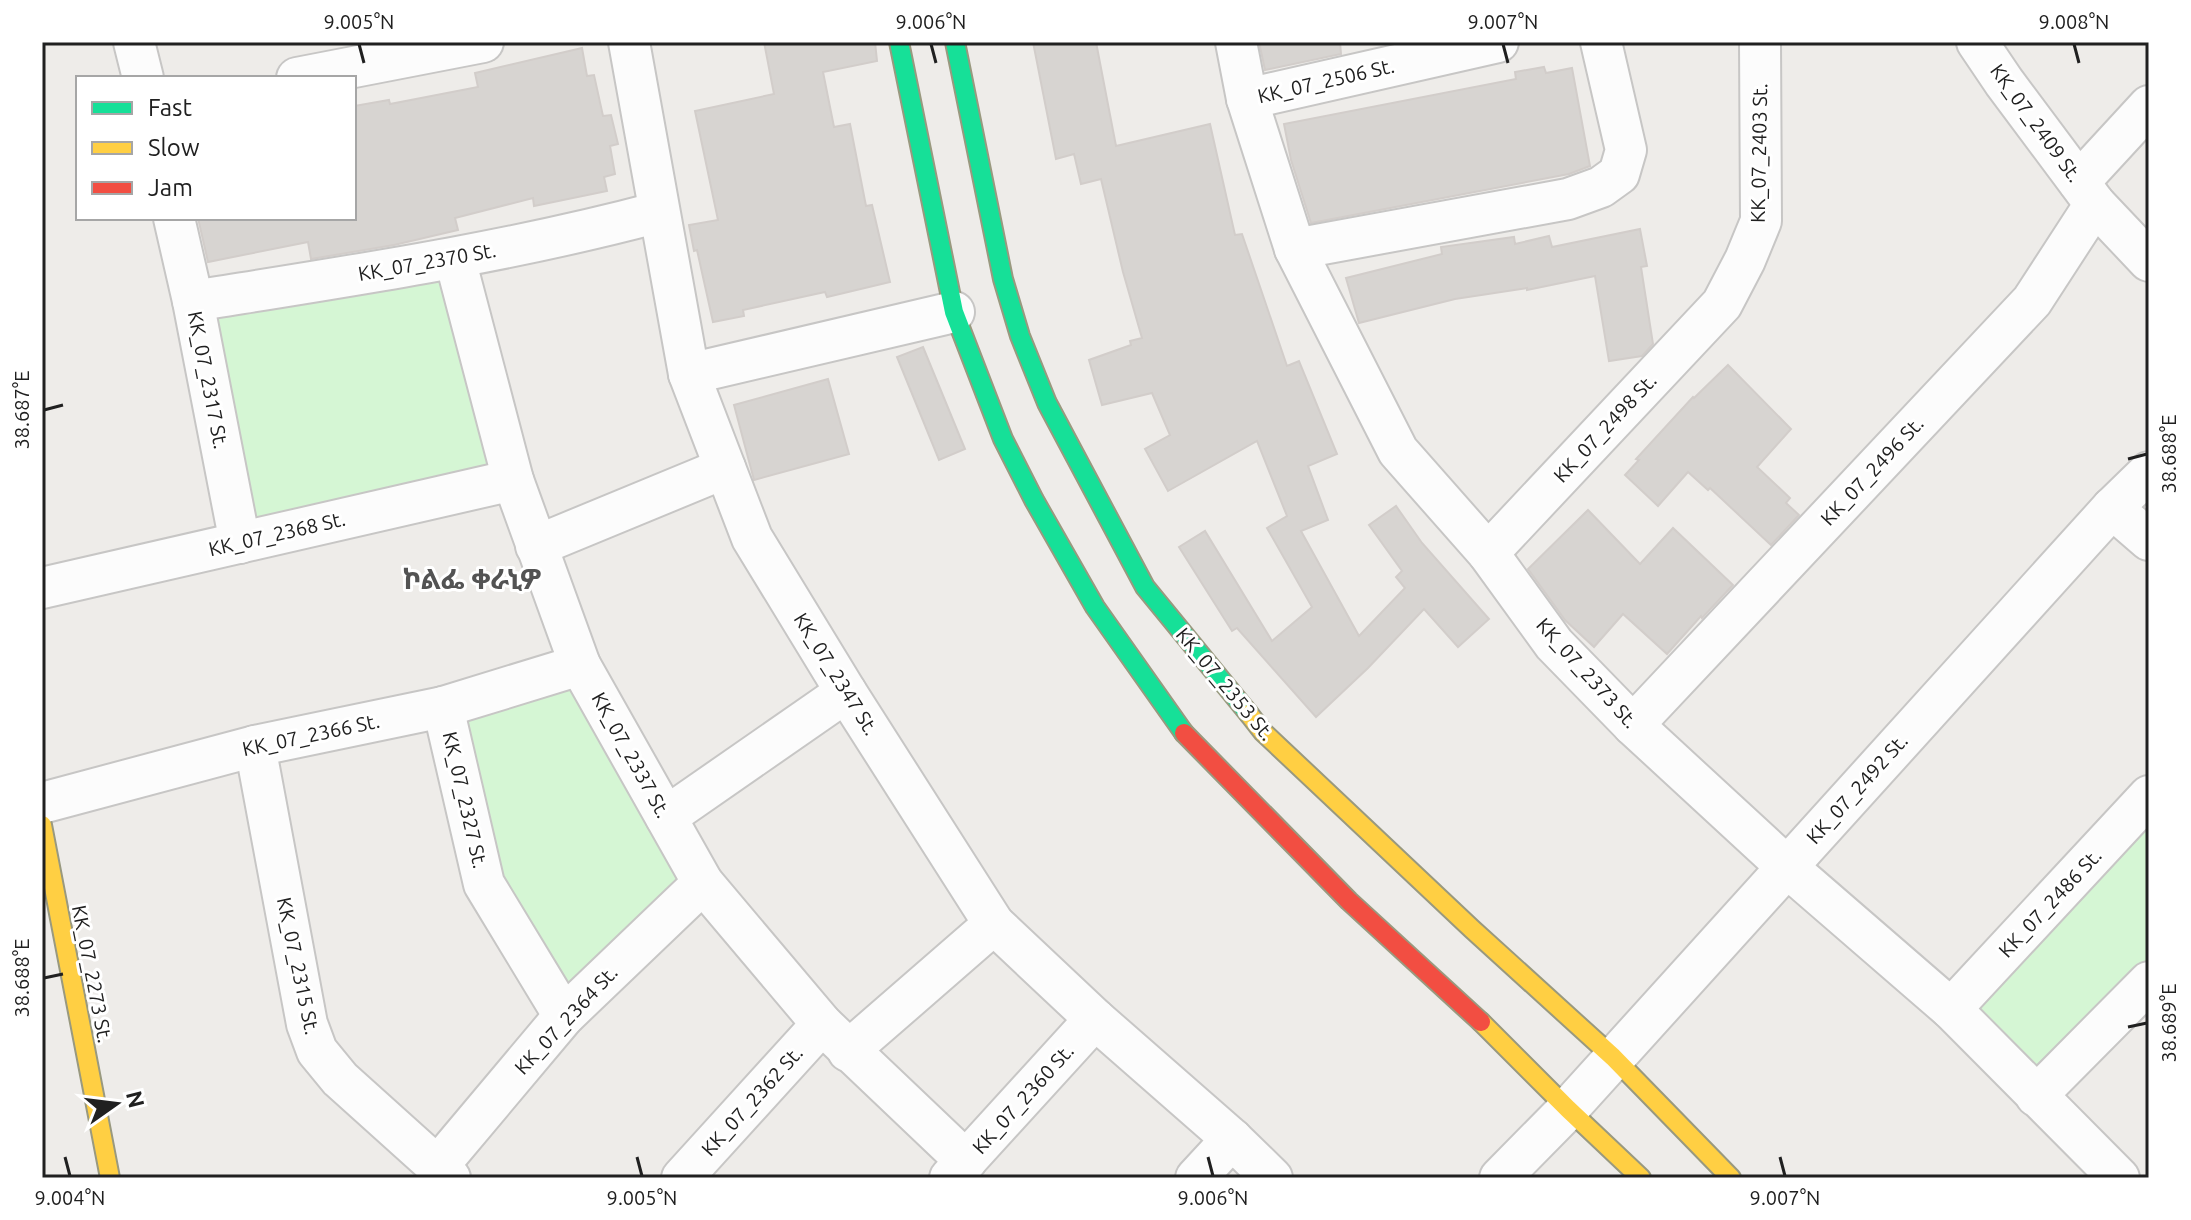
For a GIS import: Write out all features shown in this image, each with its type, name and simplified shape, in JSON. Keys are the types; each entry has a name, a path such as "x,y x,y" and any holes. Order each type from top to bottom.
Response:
{"street":[{"path":"134,42 142,76"},
{"path":"307,76 483,42"},
{"name":"KK_07_2347 St.","path":"629,42 689,374 752,538 994,924 1272,1178"},
{"path":"899,42 954,312 1003,439 1095,607 1181,730 1349,901 1505,1044 1641,1178"},
{"name":"KK_07_2353 St.","path":"955,42 1003,279 1020,336 1047,403 1145,587 1263,732 1613,1057 1731,1178"},
{"name":"KK_07_2373 St.","path":"1236,42 1247,99 1295,249 1398,451 1488,553 1554,644 1633,725 1787,867 1951,1009 2119,1178"},
{"name":"KK_07_2506 St.","path":"1247,99 1498,42"},
{"path":"1295,249 1568,199 1601,187 1619,174 1626,150 1601,42"},
{"name":"KK_07_2403 St.","path":"1722,304 1761,221 1760,42"},
{"name":"KK_07_2409 St.","path":"1977,42 2087,193 2149,261"},
{"name":"KK_07_2496 St.","path":"1633,725 2032,301 2087,193 2149,106"},
{"name":"KK_07_2370 St.","path":"193,301 455,259 592,230 659,212"},
{"name":"KK_07_2317 St.","path":"174,220 240,543"},
{"name":"KK_07_2337 St.","path":"455,259 513,480 580,665 703,883 835,1038 958,1170"},
{"name":"KK_07_2498 St.","path":"1488,553 1722,304"},
{"path":"689,374 954,312"},
{"path":"536,546 725,468"},
{"name":"KK_07_2492 St.","path":"1500,1178 1568,1109 2112,508 2149,472"},
{"name":"KK_07_2368 St.","path":"42,588 513,480"},
{"path":"2112,508 2149,540"},
{"name":"KK_07_2366 St.","path":"42,803 255,746 443,707 580,665"},
{"path":"666,817 846,692"},
{"name":"KK_07_2327 St.","path":"443,707 484,884 564,1016"},
{"name":"KK_07_2315 St.","path":"255,746 307,1024 317,1051 340,1079 444,1172"},
{"name":"KK_07_2486 St.","path":"1951,1009 2149,796"},
{"name":"KK_07_2273 St.","path":"42,825 48,892 110,1178"},
{"name":"KK_07_2364 St.","path":"444,1172 564,1016 703,883"},
{"name":"KK_07_2362 St.","path":"682,1178 835,1038 994,924"},
{"path":"2036,1096 2149,982"},
{"name":"KK_07_2360 St.","path":"958,1170 1095,1019"},
{"path":"1196,1178 1232,1139"}],"green space":[{"path":"455,259 513,480 240,543 193,301"},
{"path":"580,665 703,883 564,1016 477,884 443,707"},
{"path":"2149,796 2149,982 2036,1096 1951,1009"}],"building":[{"path":"764,42 875,42 877,61 823,72 834,127 850,124 866,206 872,205 890,282 827,297 825,292 743,310 744,316 713,322 689,225 718,220 695,111 774,94"},
{"path":"1033,42 1096,42 1116,146 1210,124 1235,235 1242,234 1287,366 1299,361 1337,454 1308,466 1328,520 1301,531 1359,636 1405,588 1396,577 1402,571 1369,525 1396,506 1422,543 1489,619 1458,647 1424,609 1316,717 1237,628 1232,631 1179,547 1205,531 1272,641 1312,607 1267,528 1287,516 1257,441 1168,491 1145,449 1170,435 1152,393 1102,405 1089,360 1142,338 1101,179 1081,184 1074,154 1056,159"},
{"path":"1259,42 1340,42 1341,54 1265,70"},
{"path":"582,48 587,76 594,75 603,116 611,115 618,144 610,146 615,174 604,177 607,191 534,206 533,198 455,218 458,230 394,245 311,259 308,242 208,262 198,220 356,220 356,106 389,100 390,104 478,87 475,73"},
{"path":"1544,67 1546,73 1572,68 1590,166 1569,174 1311,223 1291,160 1284,124 1516,79 1515,72"},
{"path":"1640,229 1647,266 1641,267 1653,344 1642,356 1609,361 1595,276 1527,290 1455,299 1359,323 1346,278 1442,254 1441,247 1514,237 1515,244 1549,236 1552,247"},
{"path":"923,347 965,449 939,460 897,357"},
{"path":"1728,365 1791,429 1757,467 1790,498 1786,503 1799,515 1771,545 1710,488 1708,490 1688,472 1658,506 1625,475 1693,397"},
{"path":"828,379 849,454 754,480 734,405"},
{"path":"1588,510 1640,564 1673,528 1733,585 1667,654 1623,614 1594,647 1565,620 1528,569"}],"traffic: fast":[{"path":"899,42 954,312 1003,439 1095,607 1184,733"},
{"path":"955,42 1003,279 1020,336 1047,403 1145,587 1249,714"}],"traffic: slow":[{"path":"1249,714 1263,732 1472,929 1613,1057 1731,1178"},
{"path":"42,825 110,1178"},
{"path":"1481,1022 1641,1178"}],"traffic: jam":[{"path":"1184,733 1349,901 1481,1022"}],"district":[{"name":"ኮልፌ ቀራኒዎ","path":"472,579"}]}
